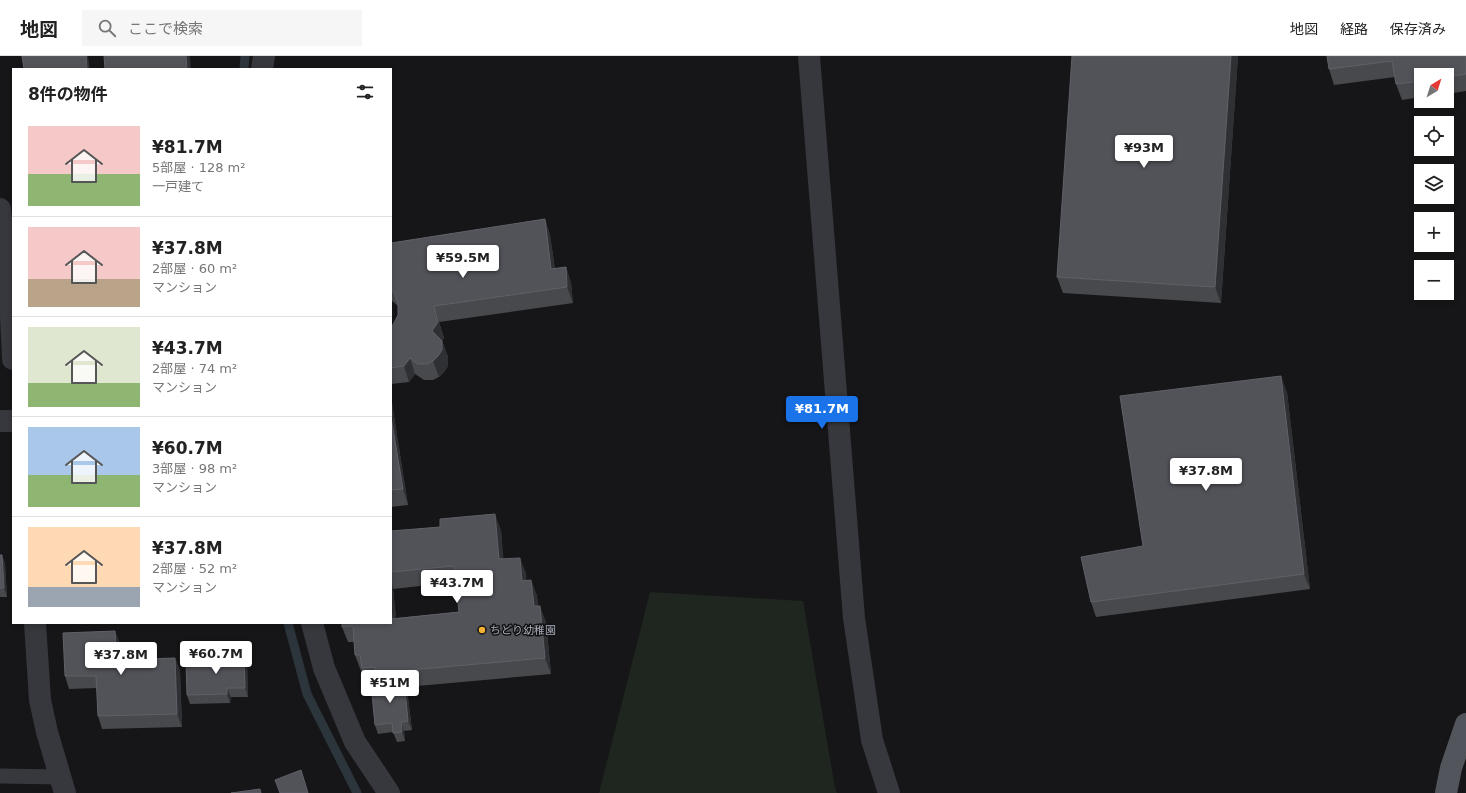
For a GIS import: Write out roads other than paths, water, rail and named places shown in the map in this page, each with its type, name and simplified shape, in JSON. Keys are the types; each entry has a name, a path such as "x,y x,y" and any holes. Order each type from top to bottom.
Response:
{"main road":[{"path":"1446,793 1451,768 1466,724"}],"street":[{"path":"262,68 264,56"},
{"path":"809,56 854,618 872,740 889,793"},
{"path":"0,209 10,295 12,338"},
{"path":"0,421 12,421"},
{"path":"35,624 40,700 47,732 63,785"},
{"path":"312,624 324,668 355,742 389,793"}],"lane":[{"path":"0,776 63,785"}],"waterway":[{"path":"244,68 245,56"},
{"path":"288,624 307,694 357,793"}],"place":[{"name":"ちどり幼稚園","path":"482,630"}]}
